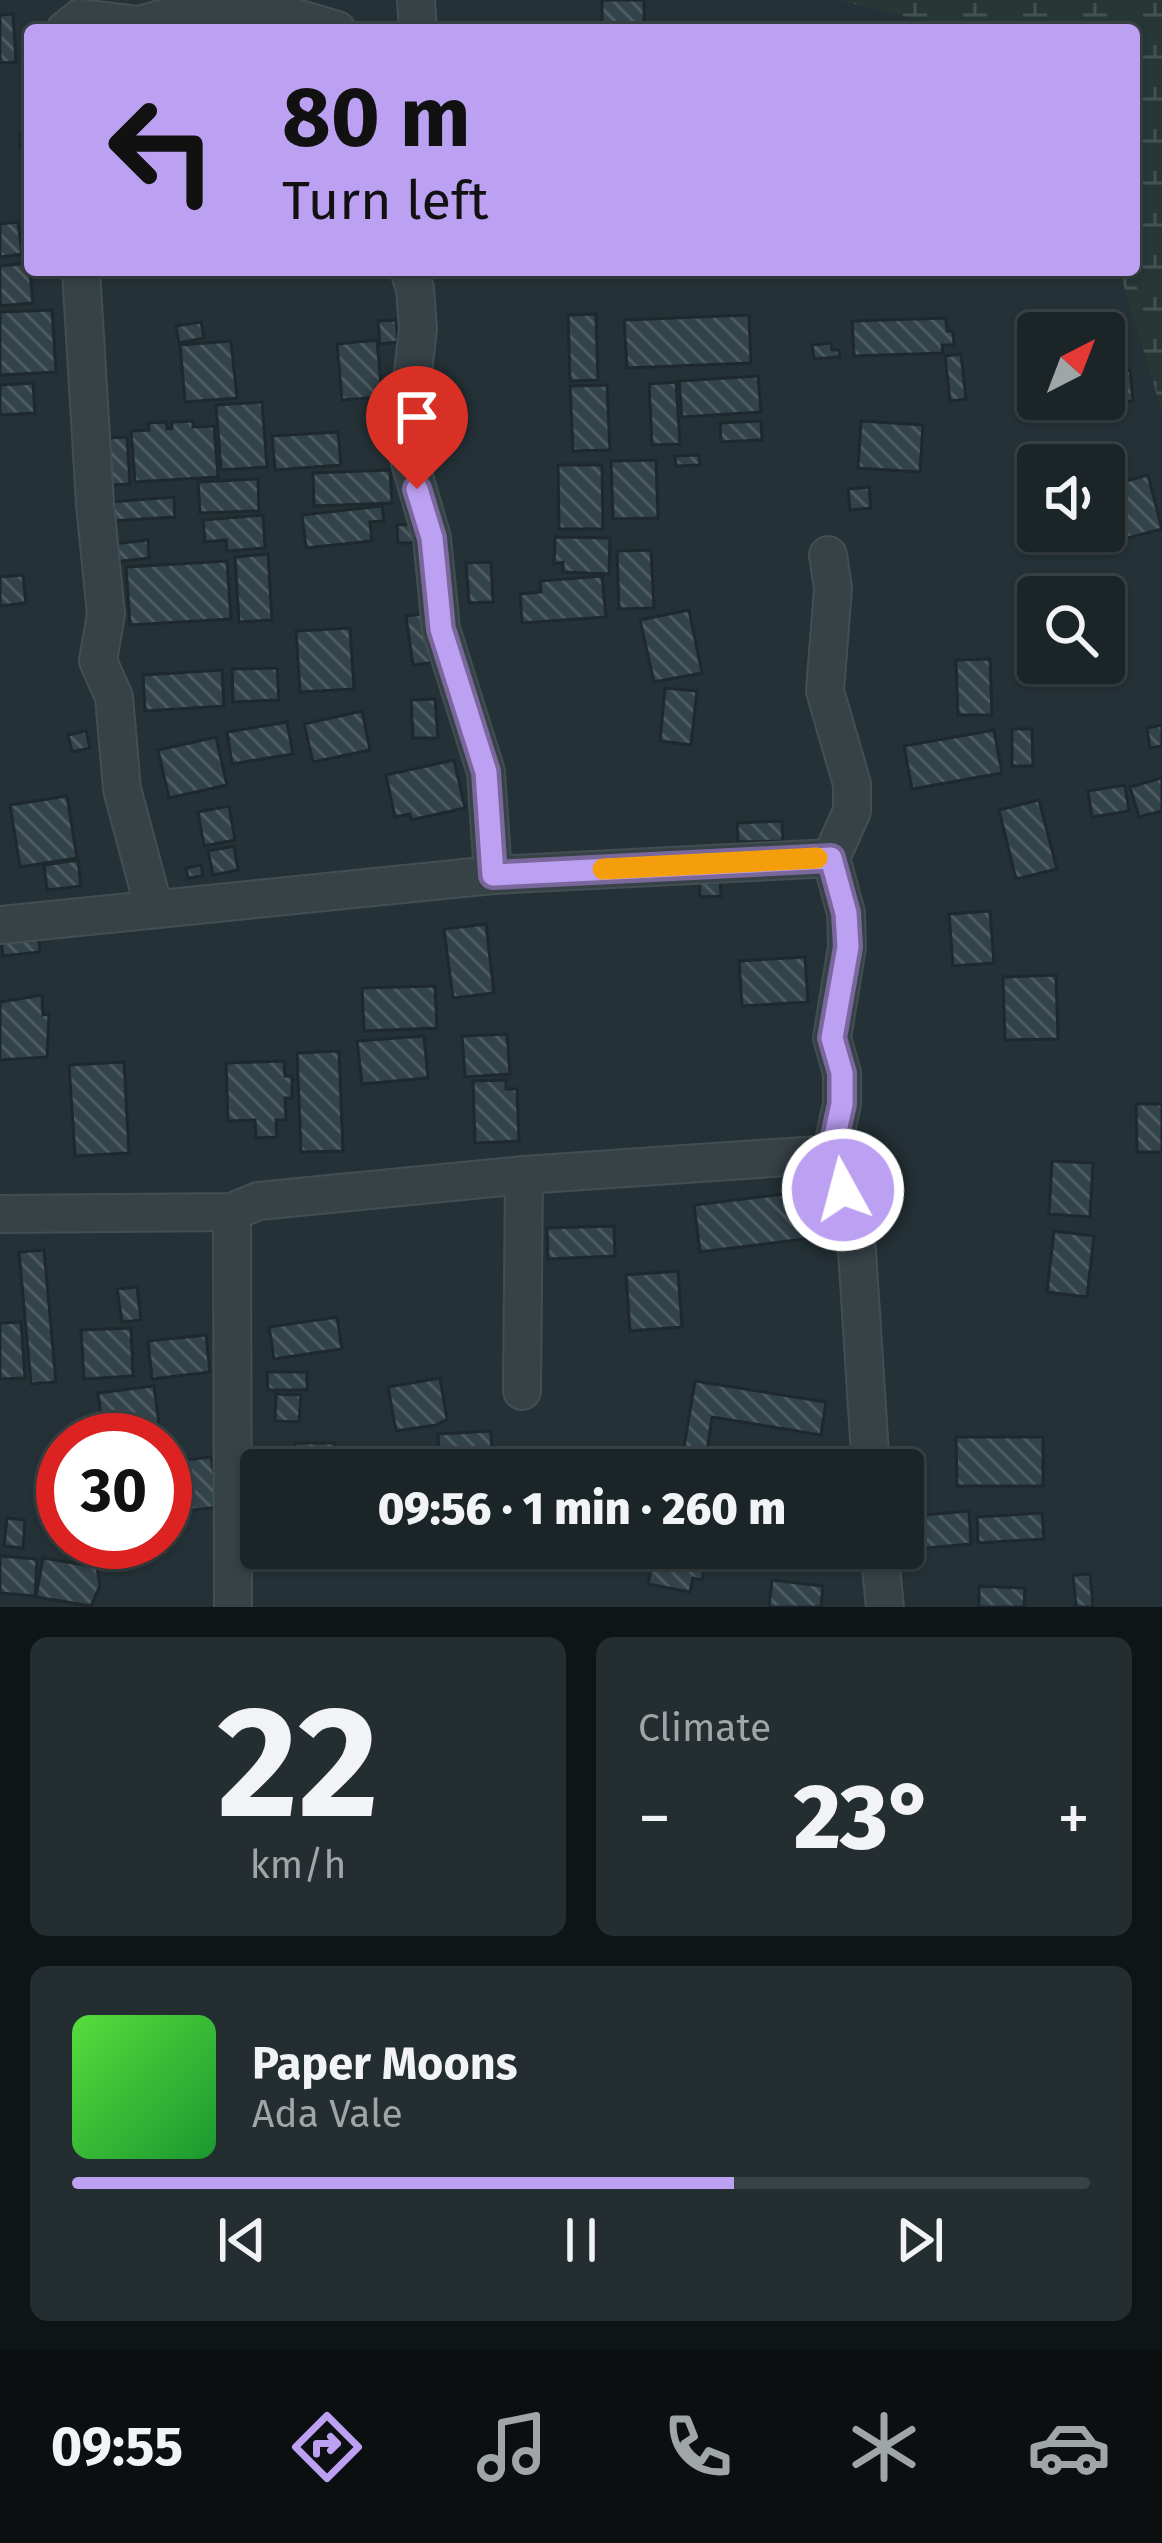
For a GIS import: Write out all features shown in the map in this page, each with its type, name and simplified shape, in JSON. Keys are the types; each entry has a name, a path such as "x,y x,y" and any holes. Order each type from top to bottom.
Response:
{"street":[{"path":"143,24 200,8 250,4 317,24"},
{"path":"72,24 80,18 131,24"},
{"path":"81,276 106,614 98,661 114,697 122,789 154,909"},
{"path":"411,276 418,329 410,397 410,459 432,538 441,629 486,772 493,875"},
{"path":"827,555 833,588 825,691 852,784 852,811 831,858 846,913 848,947 832,1038 842,1073 842,1104 831,1154 857,1250 870,1449"},
{"path":"0,925 493,875 831,858"},
{"path":"0,1214 232,1212 258,1201 524,1175 831,1154"},
{"path":"522,1391 524,1175"},
{"path":"232,1212 233,1607"},
{"path":"881,1569 886,1607"}],"green space":[{"path":"839,0 1162,0 1162,412 1121,276 1140,276 1140,24 935,24"}],"building":[{"path":"602,0 644,0 644,24 602,24"},
{"path":"13,14 16,62 0,63 0,15"},
{"path":"18,222 22,254 0,257 0,224"},
{"path":"24,264 33,303 0,306 0,266"},
{"path":"52,310 56,372 0,375 0,312"},
{"path":"596,314 598,380 570,381 568,315"},
{"path":"749,315 751,363 627,368 624,320"},
{"path":"946,318 954,345 942,345 943,353 854,356 852,321"},
{"path":"396,320 398,342 380,344 378,321"},
{"path":"201,322 204,338 179,343 176,326"},
{"path":"377,340 382,397 342,400 337,344"},
{"path":"231,341 237,398 185,402 180,345"},
{"path":"831,343 840,357 814,359 812,345"},
{"path":"961,354 966,399 950,401 945,356"},
{"path":"1130,370 1133,401 1125,402 1125,371"},
{"path":"758,376 761,412 682,417 679,381"},
{"path":"676,382 680,444 652,445 649,384"},
{"path":"33,383 35,413 0,415 0,385"},
{"path":"607,385 610,450 573,451 570,386"},
{"path":"262,402 267,467 221,470 216,405"},
{"path":"193,421 193,427 214,426 218,477 135,482 131,431 149,430 148,423 166,422 167,429 172,422"},
{"path":"761,421 762,440 721,442 720,423"},
{"path":"861,421 923,425 920,472 858,468"},
{"path":"338,432 341,465 275,470 272,436"},
{"path":"127,437 130,484 111,485 108,438"},
{"path":"699,455 700,465 676,466 675,456"},
{"path":"656,460 658,518 613,519 611,461"},
{"path":"558,465 602,465 603,529 559,529"},
{"path":"390,470 392,503 314,506 313,473"},
{"path":"1148,475 1162,529 1125,539 1125,481"},
{"path":"258,479 259,511 200,513 198,482"},
{"path":"869,487 871,508 850,510 848,489"},
{"path":"174,497 175,517 112,521 111,502"},
{"path":"382,506 384,521 370,522 372,541 306,548 302,515"},
{"path":"263,515 265,548 227,551 226,540 205,542 203,520"},
{"path":"414,524 414,543 398,543 397,525"},
{"path":"555,537 610,538 609,574 563,572 563,562 554,564"},
{"path":"148,540 149,558 114,562 112,544"},
{"path":"651,550 654,608 619,609 617,551"},
{"path":"268,554 272,620 239,622 235,557"},
{"path":"227,561 231,619 130,625 126,567"},
{"path":"491,562 493,602 469,603 466,563"},
{"path":"23,575 26,603 0,606 0,577"},
{"path":"602,576 606,617 522,623 520,594 541,592 540,581"},
{"path":"689,610 702,673 654,682 640,620"},
{"path":"430,613 437,662 413,665 406,616"},
{"path":"350,628 354,689 300,692 296,631"},
{"path":"990,659 992,715 958,715 956,660"},
{"path":"277,668 279,700 233,702 232,669"},
{"path":"222,670 224,706 145,711 143,675"},
{"path":"665,688 697,691 691,745 660,741"},
{"path":"435,699 438,738 413,738 411,700"},
{"path":"362,711 370,750 313,762 304,724"},
{"path":"287,722 293,754 232,764 227,732"},
{"path":"1162,725 1162,746 1150,748 1147,728"},
{"path":"1012,729 1032,729 1033,766 1012,766"},
{"path":"994,730 1002,773 912,789 904,746"},
{"path":"86,731 90,748 72,752 68,735"},
{"path":"216,737 227,785 169,798 158,750"},
{"path":"454,760 465,808 411,820 410,814 395,817 386,775"},
{"path":"1162,778 1162,811 1139,817 1130,787"},
{"path":"1125,785 1129,811 1092,817 1088,791"},
{"path":"67,796 77,858 20,867 10,805"},
{"path":"1039,800 1057,869 1016,879 999,810"},
{"path":"229,806 235,840 204,846 198,812"},
{"path":"782,821 783,841 738,842 737,823"},
{"path":"234,846 238,870 213,875 208,851"},
{"path":"78,860 81,886 47,890 44,865"},
{"path":"201,865 203,876 188,878 186,868"},
{"path":"720,879 721,896 700,897 699,880"},
{"path":"990,911 994,963 953,966 949,914"},
{"path":"486,924 494,993 453,998 444,929"},
{"path":"38,933 40,952 3,956 1,937"},
{"path":"805,957 808,1002 742,1006 739,961"},
{"path":"1056,975 1058,1039 1005,1040 1003,977"},
{"path":"435,986 437,1028 364,1031 362,988"},
{"path":"42,995 43,1015 49,1014 47,1057 0,1060 0,1002"},
{"path":"507,1034 510,1074 465,1077 462,1036"},
{"path":"424,1036 428,1078 362,1084 357,1041"},
{"path":"339,1051 343,1151 301,1152 297,1053"},
{"path":"284,1061 285,1076 292,1076 292,1098 285,1098 286,1120 276,1120 277,1137 256,1138 255,1120 228,1121 226,1063"},
{"path":"124,1062 129,1153 75,1156 69,1065"},
{"path":"506,1080 506,1089 517,1089 519,1141 475,1143 473,1081"},
{"path":"1136,1104 1162,1104 1162,1152 1137,1152"},
{"path":"1052,1161 1093,1163 1090,1217 1049,1214"},
{"path":"818,1190 833,1222 819,1224 821,1237 700,1252 694,1205"},
{"path":"614,1226 615,1256 548,1259 547,1228"},
{"path":"1054,1231 1094,1236 1087,1297 1047,1292"},
{"path":"44,1250 56,1382 31,1384 19,1252"},
{"path":"678,1271 682,1327 630,1331 626,1275"},
{"path":"137,1287 141,1320 122,1322 117,1289"},
{"path":"337,1317 342,1349 274,1359 269,1327"},
{"path":"21,1322 25,1378 0,1379 0,1323"},
{"path":"131,1328 133,1376 84,1379 81,1330"},
{"path":"206,1335 210,1372 152,1379 148,1341"},
{"path":"267,1372 307,1372 307,1390 268,1390"},
{"path":"440,1378 447,1419 396,1431 388,1387"},
{"path":"695,1381 826,1402 821,1435 712,1417 707,1449 684,1447"},
{"path":"154,1386 158,1413 101,1413 98,1393"},
{"path":"276,1394 301,1395 299,1422 275,1421"},
{"path":"491,1431 492,1449 439,1449 438,1434"},
{"path":"956,1437 1043,1437 1043,1486 957,1486"},
{"path":"295,1443 335,1443 335,1449 295,1449"},
{"path":"211,1457 220,1507 192,1510 192,1459"},
{"path":"969,1511 971,1544 924,1548 924,1515"},
{"path":"1042,1513 1044,1539 978,1543 977,1517"},
{"path":"7,1518 25,1520 23,1548 4,1546"},
{"path":"0,1556 36,1559 35,1596 0,1593"},
{"path":"41,1569 97,1569 100,1586 91,1606 36,1597"},
{"path":"651,1569 704,1569 702,1580 693,1578 690,1592 648,1584"},
{"path":"1090,1574 1093,1607 1076,1607 1073,1575"},
{"path":"772,1580 823,1586 821,1607 769,1607"},
{"path":"979,1586 1025,1588 1024,1607 979,1607"}],"slow traffic":[{"path":"603,869 817,858"}],"route":[{"path":"417,489 432,538 441,629 486,772 493,875 831,858 846,913 848,947 832,1038 842,1073 842,1104 831,1154 843,1190"}]}
